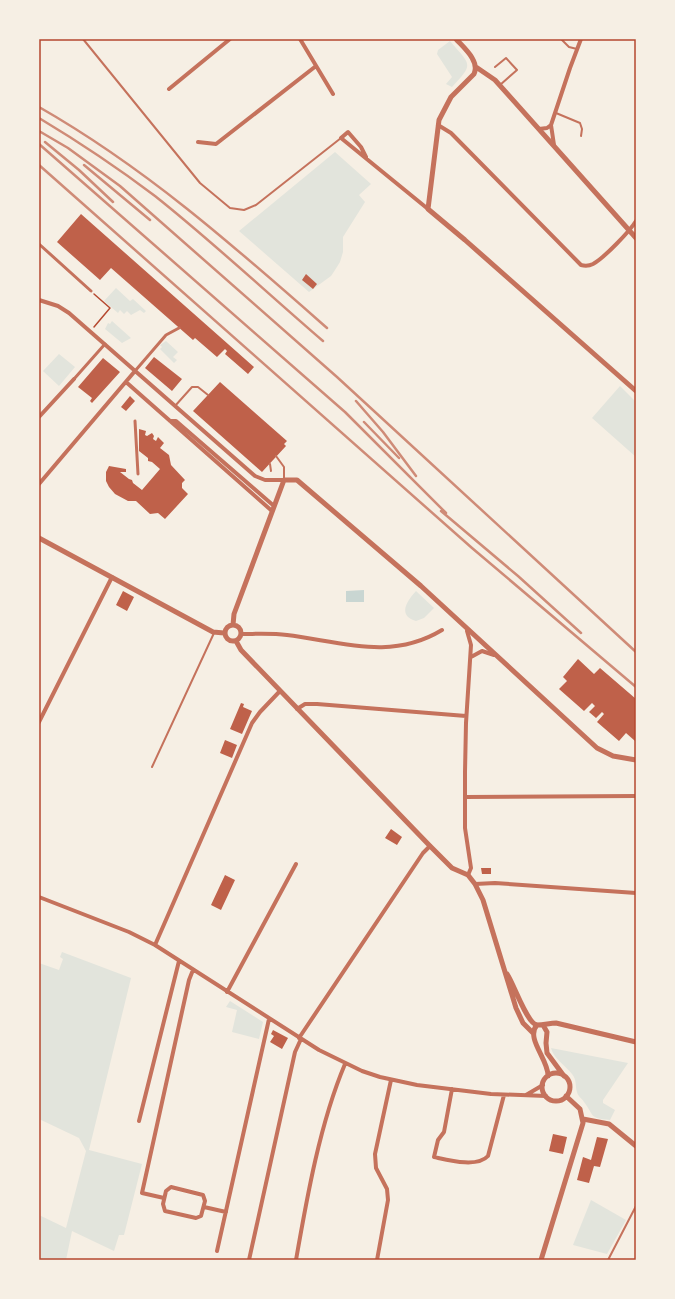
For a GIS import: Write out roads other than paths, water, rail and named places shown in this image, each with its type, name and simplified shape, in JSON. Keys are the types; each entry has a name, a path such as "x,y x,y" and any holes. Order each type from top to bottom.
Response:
{"street":[{"path":"169,89 230,39"},
{"path":"300,39 333,94"},
{"path":"428,209 438,125 447,102 474,74 476,67 473,59 456,39"},
{"path":"554,146 551,125 581,39"},
{"path":"198,142 216,144 316,66"},
{"path":"476,67 500,85 636,238"},
{"path":"438,125 450,133 581,265 589,266 595,262 629,230 636,221"},
{"path":"539,129 547,128 551,125"},
{"path":"366,157 361,148 348,132 340,138 366,157 428,209 636,391"},
{"path":"39,244 91,290"},
{"path":"39,300 64,309 257,477 265,480 299,481 421,586 465,629 600,750 613,756 636,760"},
{"path":"39,484 166,335 179,328"},
{"path":"39,417 104,344"},
{"path":"126,382 169,421 176,421 273,509"},
{"path":"135,421 138,474"},
{"path":"233,625 234,614 284,480"},
{"path":"39,538 215,632 224,633"},
{"path":"39,722 112,577"},
{"path":"224,633 227,627 233,625 239,628 241,634"},
{"path":"465,629 471,639 466,716 465,834 471,868 468,875"},
{"path":"241,634 282,635 358,647 381,648 418,642 442,630"},
{"path":"224,633 228,640 236,641"},
{"path":"236,641 241,634"},
{"path":"236,641 241,650 430,846 452,868 468,875 475,884 483,900 520,1017 533,1033 535,1041 547,1065 548,1076 543,1085 525,1096"},
{"path":"471,657 482,651 494,655"},
{"path":"155,945 251,726 260,712 280,691"},
{"path":"297,709 303,705 313,704 466,716"},
{"path":"465,797 636,796"},
{"path":"249,1260 295,1052 300,1039 423,853 430,846"},
{"path":"227,992 291,878 296,864"},
{"path":"475,884 495,883 636,893"},
{"path":"39,897 122,929 155,945 300,1039 345,1064 391,1080 452,1089 525,1096 546,1096 556,1101 566,1096 570,1087 566,1078 547,1053 546,1043 548,1032 543,1025"},
{"path":"139,1121 179,961"},
{"path":"164,1198 142,1193 188,980 193,970"},
{"path":"504,970 514,984 528,1017 537,1025 556,1023 636,1042"},
{"path":"217,1251 269,1019"},
{"path":"533,1033 537,1025"},
{"path":"296,1260 323,1132 336,1087 345,1064"},
{"path":"548,1076 556,1073 566,1078"},
{"path":"377,1260 388,1200 387,1189 376,1168 375,1154 391,1080"},
{"path":"543,1085 546,1096"},
{"path":"452,1089 444,1132 438,1140 434,1157 461,1162 487,1157 504,1094"},
{"path":"541,1260 583,1119 578,1107 566,1096"},
{"path":"583,1119 609,1124 636,1146"},
{"path":"168,1188 202,1194 204,1197 204,1207 202,1215 198,1218 168,1212 164,1209 164,1198 168,1188"},
{"path":"204,1207 226,1212"}],"lane":[{"path":"83,39 200,183 230,208 244,210 256,205 340,138"},
{"path":"561,39 569,47 577,49"},
{"path":"495,67 506,58 517,70 500,85"},
{"path":"555,112 580,123 582,129 581,136"},
{"path":"175,406 192,387 198,387 208,395"},
{"path":"276,456 284,467 284,480"},
{"path":"270,464 271,471"},
{"path":"152,766 215,632"},
{"path":"608,1260 636,1206"}],"railway":[{"path":"39,107 78,131 153,182 224,239 327,328"},
{"path":"39,118 69,136 127,175 177,213 323,341"},
{"path":"39,131 68,148 120,186 337,377 636,652"},
{"path":"45,142 79,170 113,202"},
{"path":"39,144 345,412 446,513"},
{"path":"39,165 472,548 636,687"},
{"path":"84,165 150,220"},
{"path":"356,401 383,432 416,476"},
{"path":"364,422 399,458"},
{"path":"441,511 518,576 581,633"}]}
